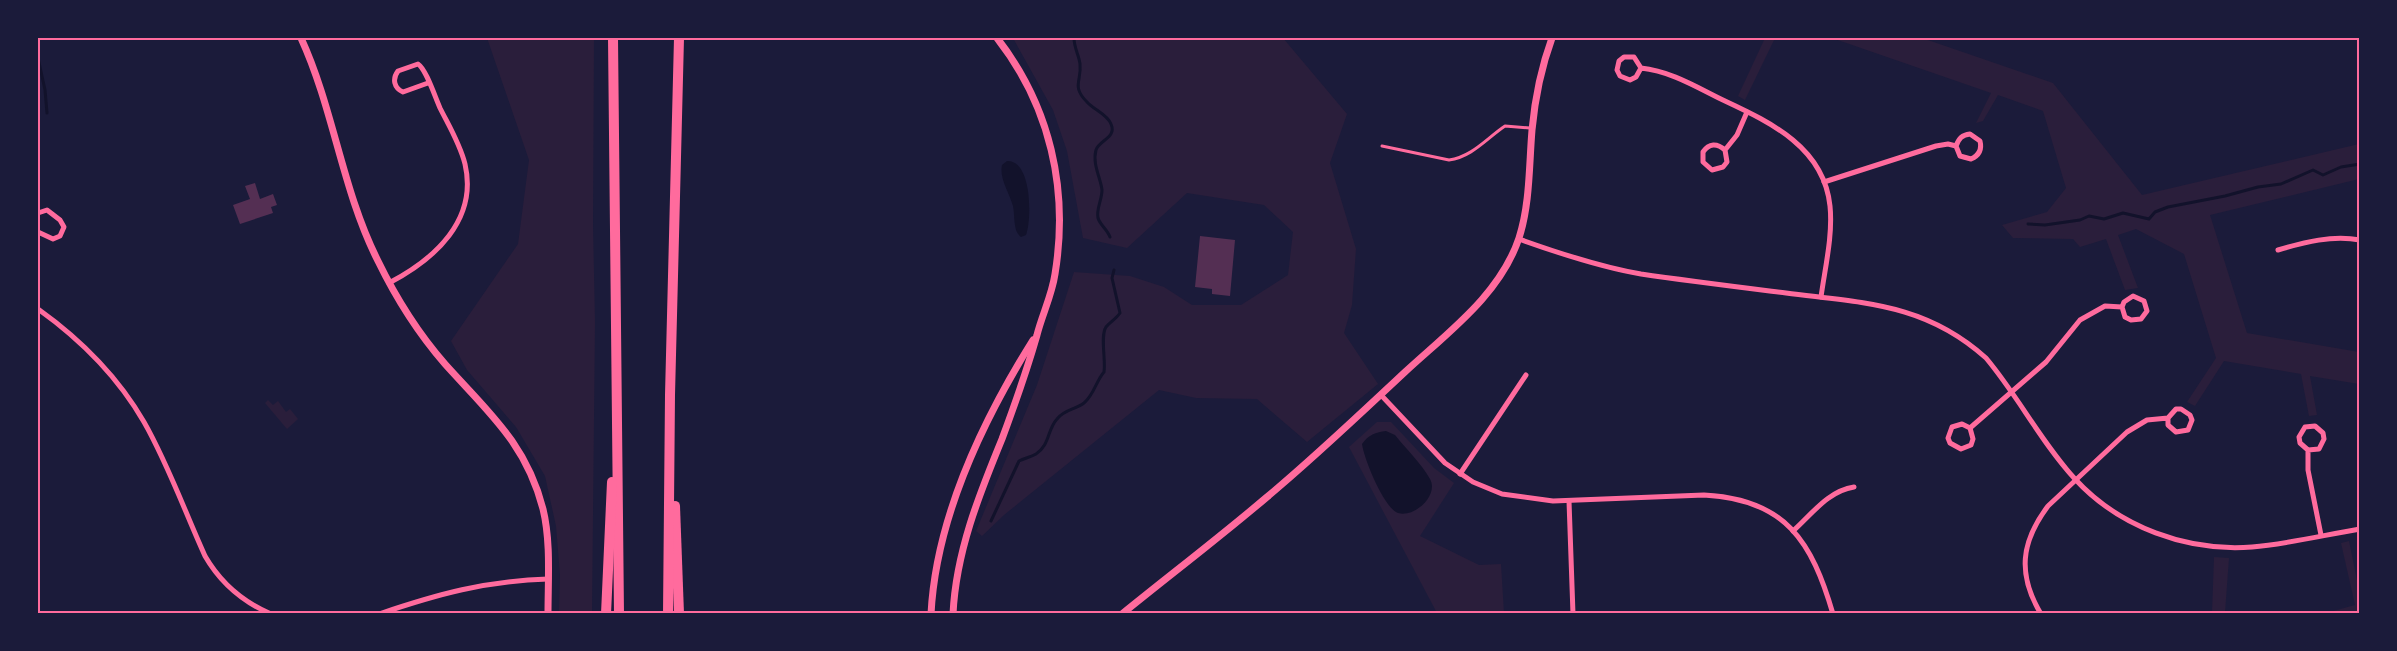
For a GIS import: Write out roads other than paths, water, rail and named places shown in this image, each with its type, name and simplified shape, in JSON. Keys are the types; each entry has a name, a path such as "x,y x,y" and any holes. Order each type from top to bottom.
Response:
{"highway":[{"path":"614,38 619,614"},
{"path":"668,614 670,395 679,38"},
{"path":"606,614 618,349"},
{"path":"670,395 679,614"}],"street":[{"path":"301,38 326,102 354,207 389,283 427,341 504,428 528,466 543,510 547,536 548,614"},
{"path":"953,614 956,583 970,524 1029,367 1055,276 1060,221 1059,190 1048,136 1040,111 1019,69 997,38"},
{"path":"1122,614 1268,497 1479,303 1498,279 1519,239 1525,216 1532,128 1540,74 1552,38"},
{"path":"1629,56 1639,62 1641,68 1636,77 1626,80 1620,76 1617,65 1619,61 1629,56"},
{"path":"389,283 420,264 443,245 458,220 467,192 467,175 459,146 428,83 424,69 418,64 398,71 394,80 395,85 403,92 428,83"},
{"path":"1641,68 1663,72 1774,125 1799,144 1816,165 1824,182 1830,205 1821,297"},
{"path":"1725,150 1721,146 1710,145 1703,152 1703,162 1707,168 1719,170 1727,162 1725,150 1737,135 1748,112"},
{"path":"1970,134 1980,141 1981,147 1980,152 1971,159 1960,156 1956,146 1964,135 1970,134"},
{"path":"1824,182 1936,146 1948,144 1956,146"},
{"path":"38,213 47,210 60,219 64,227 60,236 53,239 38,232"},
{"path":"2278,250 2320,240 2342,238 2360,240"},
{"path":"1519,239 1580,259 1638,273 1889,308 1914,313 1934,321 1978,351 2013,392 2076,480 2113,510 2164,538 2203,546 2235,548 2276,544 2360,529"},
{"path":"2137,296 2144,301 2146,311 2141,319 2131,320 2125,317 2122,307 2129,297 2137,296"},
{"path":"1970,428 2046,362 2080,320 2105,306 2122,307"},
{"path":"38,309 88,351 133,405 152,437 213,570 233,590 271,614"},
{"path":"931,614 941,545 957,494 995,409 1037,333"},
{"path":"1460,474 1526,375"},
{"path":"1381,394 1434,453 1460,474 1502,494 1537,500 1569,501 1694,495 1728,496 1762,508 1779,518 1793,531 1815,561 1833,614"},
{"path":"2176,409 2186,410 2192,420 2191,426 2182,433 2176,432 2169,425 2168,418 2176,409"},
{"path":"2041,614 2025,576 2026,547 2043,513 2136,425 2155,417 2168,418"},
{"path":"1962,424 1970,428 1973,439 1966,448 1955,448 1948,438 1952,427 1962,424"},
{"path":"2308,450 2314,451 2323,444 2323,433 2315,426 2305,427 2299,437 2300,443 2308,450 2308,470 2321,535"},
{"path":"1793,531 1834,494 1854,487"},
{"path":"1569,501 1573,614"},
{"path":"379,614 432,596 480,584 548,579"}],"lane":[{"path":"1382,146 1449,160 1459,159 1470,154 1505,126 1532,128"}],"waterway":[{"path":"1074,38 1080,64 1079,92 1090,105 1107,117 1112,129 1112,133 1098,147 1095,155 1102,190 1098,218 1110,237"},
{"path":"38,58 47,113"},
{"path":"2028,224 2045,225 2080,220 2089,216 2104,219 2123,213 2149,219 2155,212 2168,207 2281,184 2313,170 2323,175 2341,167 2360,164"},
{"path":"991,521 1019,461 1041,450 1057,419 1063,413 1087,400 1104,372 1104,331 1120,313 1112,278 1114,270"}]}
